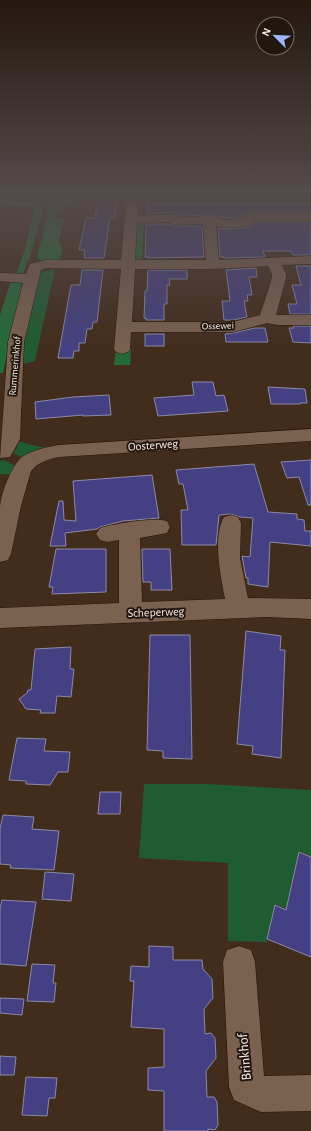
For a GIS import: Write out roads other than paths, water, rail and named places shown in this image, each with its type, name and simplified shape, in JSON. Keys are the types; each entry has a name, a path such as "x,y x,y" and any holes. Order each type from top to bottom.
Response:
{"street":[{"path":"122,349 129,246"},
{"path":"211,246 213,265"},
{"path":"0,277 34,267 213,265 311,260"},
{"path":"267,318 279,278 274,262"},
{"name":"Rummerinkhof","path":"1,453 11,439 16,342 34,267"},
{"name":"Ossewei","path":"124,327 233,327 267,318 278,320 311,320"},
{"name":"Oosterweg","path":"26,463 39,456 59,451 311,434"},
{"path":"0,554 18,481 26,463 1,453"},
{"path":"231,523 229,558 238,608"},
{"path":"107,534 160,527"},
{"path":"130,530 131,613"},
{"name":"Scheperweg","path":"0,618 267,607 311,609"},
{"name":"Brinkhof","path":"239,962 247,1087 261,1094 311,1093"}]}
